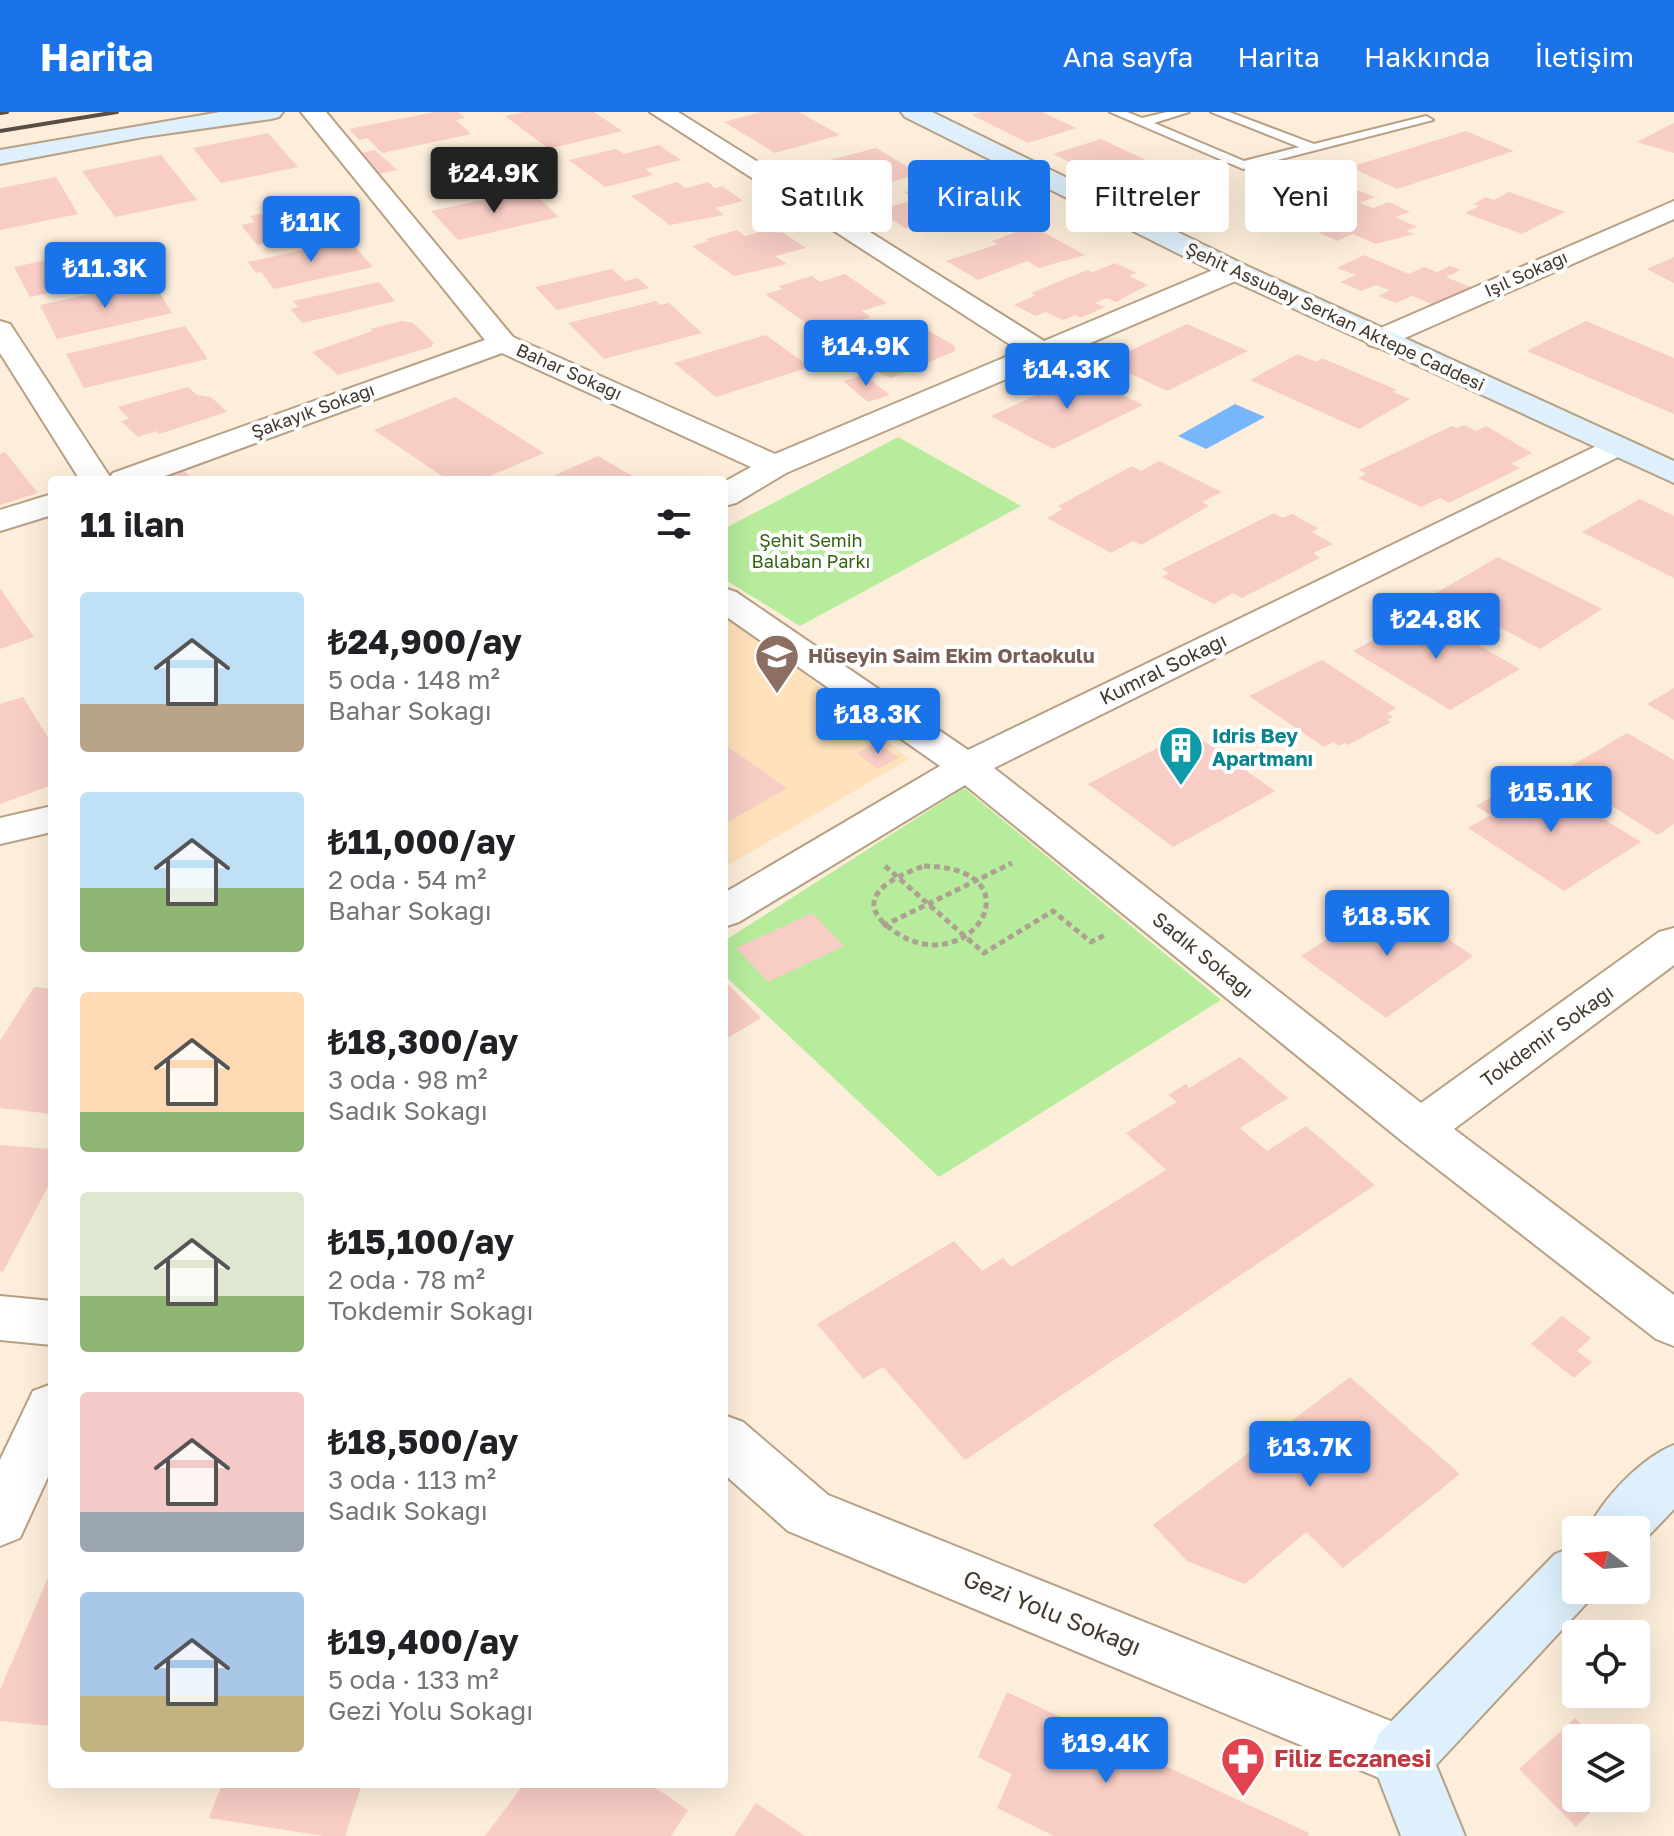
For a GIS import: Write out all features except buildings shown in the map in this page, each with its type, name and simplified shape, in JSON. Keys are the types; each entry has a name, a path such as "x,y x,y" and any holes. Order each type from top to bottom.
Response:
{"street":[{"path":"0,157 143,130 271,112"},
{"name":"Bahar Sokağı","path":"313,112 503,343 775,466"},
{"path":"662,112 1043,353"},
{"name":"Şehit Assubay Serkan Aktepe Caddesi","path":"913,112 1235,271 1674,473"},
{"name":"Işıl Sokağı","path":"1379,339 1674,209"},
{"path":"728,494 775,466 1235,271"},
{"path":"0,330 93,476"},
{"name":"Şakayık Sokağı","path":"135,476 503,343"},
{"name":"Kumral Sokağı","path":"728,910 967,767 1613,447"},
{"path":"0,521 48,505"},
{"name":"Sadık Sokağı","path":"728,602 967,767 1420,1129 1674,1324"},
{"path":"0,831 48,820"},
{"name":"Tokdemir Sokağı","path":"1420,1129 1674,943"},
{"path":"0,1318 48,1323"},
{"path":"0,1520 48,1417"},
{"name":"Gezi Yolu Sokağı","path":"728,1443 808,1513 1401,1756"},
{"path":"1630,1516 1674,1470"},
{"path":"1433,1836 1401,1756 1562,1588"}],"lane":[{"path":"1116,112 1243,165 1426,120"},
{"path":"1142,122 1183,112"},
{"path":"1217,112 1311,147"}],"path":[{"path":"851,836 984,953 1053,911 1091,942 1148,911"},
{"path":"883,926 1059,840"},
{"path":"924,866 961,872 976,881 989,904 987,917 967,937 950,943 913,942 896,936 883,926 875,913 874,900 879,887 894,874 924,866"}],"shaded area":[{"name":"Hüseyin Saim Ekim Ortaokulu","path":"728,612 909,759 728,866"}],"green space":[{"name":"Şehit Semih Balaban Parkı","path":"898,437 1021,506 800,626 728,581 728,527"},
{"path":"964,788 1221,1000 939,1177 728,979 728,938"}],"water":[{"path":"1235,404 1265,417 1206,449 1178,436"}],"railway":[{"path":"0,113 7,112"},
{"path":"0,131 117,112"}],"place":[{"name":"Hüseyin Saim Ekim Ortaokulu","path":"777,695"},
{"name":"Idris Bey Apartmanı","path":"1181,787"},
{"name":"Filiz Eczanesi","path":"1243,1798"}]}
